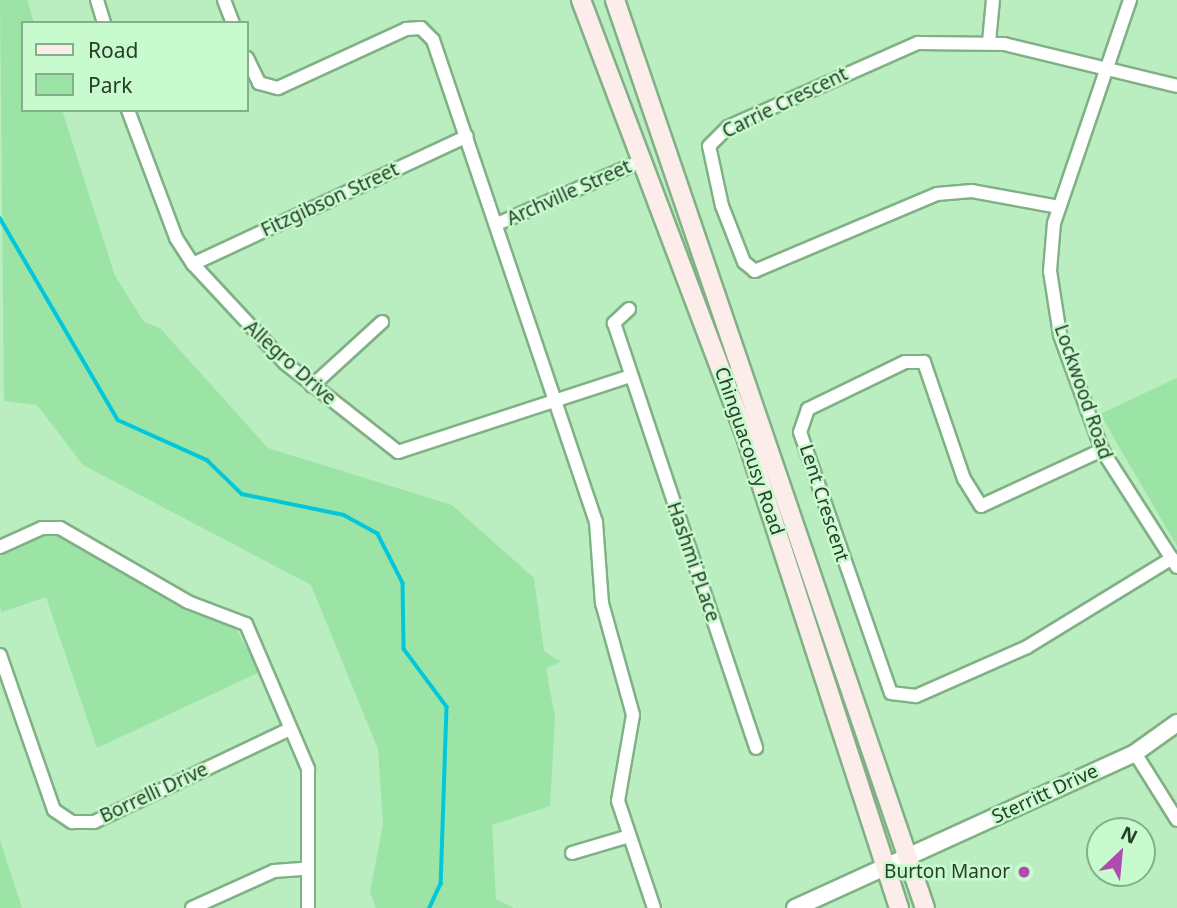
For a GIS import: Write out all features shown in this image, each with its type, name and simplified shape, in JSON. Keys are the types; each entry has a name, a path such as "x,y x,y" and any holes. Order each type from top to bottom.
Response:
{"main road":[{"name":"Chinguacousy Road","path":"581,0 747,440 899,908"},
{"name":"Chinguacousy Road","path":"615,0 716,312 925,908"}],"street":[{"path":"97,0 103,21"},
{"path":"224,0 232,21"},
{"path":"989,42 993,0"},
{"name":"Lockwood Road","path":"1130,0 1059,207 1050,249 1056,314 1102,450 1174,563"},
{"path":"248,60 259,83 278,88 421,28 433,40 596,522 602,603 631,699 632,730 618,791 629,836 654,908"},
{"name":"Carrie Crescent","path":"1059,207 972,191 937,194 762,271 744,262 707,156 716,136 918,43 989,42 1177,86"},
{"name":"Allegro Drive","path":"129,112 176,238 193,264 312,387 398,452 556,401"},
{"name":"Fitzgibson Street","path":"193,264 467,136"},
{"name":"Archville Street","path":"497,224 641,161"},
{"name":"Hashmi PLace","path":"629,309 614,323 756,748"},
{"path":"312,387 382,322"},
{"name":"Lent Crescent","path":"1102,450 981,506 921,360 905,362 808,409 800,432 891,693 916,696 1027,647 1174,563"},
{"path":"556,401 631,376"},
{"path":"0,547 42,528 60,528 188,602 240,620 257,639 288,730 310,781 305,869 308,908"},
{"name":"Borrelli Drive","path":"0,655 54,810 72,822 94,822 288,730"},
{"name":"Sterritt Drive","path":"795,908 1135,753 1177,723"},
{"path":"1135,753 1177,820"},
{"path":"572,853 629,836"},
{"path":"192,908 274,870 305,869"}],"green space":[{"path":"0,0 27,0 33,21 21,21 21,112 63,112 115,276 144,322 160,328 268,448 452,505 534,578 544,651 561,662 546,668 555,717 550,806 492,825 496,899 514,908 376,908 370,892 383,824 378,749 311,585 83,465 37,405 4,401"},
{"path":"1177,378 1177,546 1100,414"},
{"path":"45,535 57,536 187,611 235,627 260,672 97,748 46,597 2,612 0,607 0,556"},
{"path":"0,840 18,896 22,908 0,908"}],"waterway":[{"path":"0,218 118,420 207,460 242,494 344,515 378,534 403,583 404,649 447,707 441,884 430,908"}],"place":[{"name":"Burton Manor","path":"1024,872"}]}
